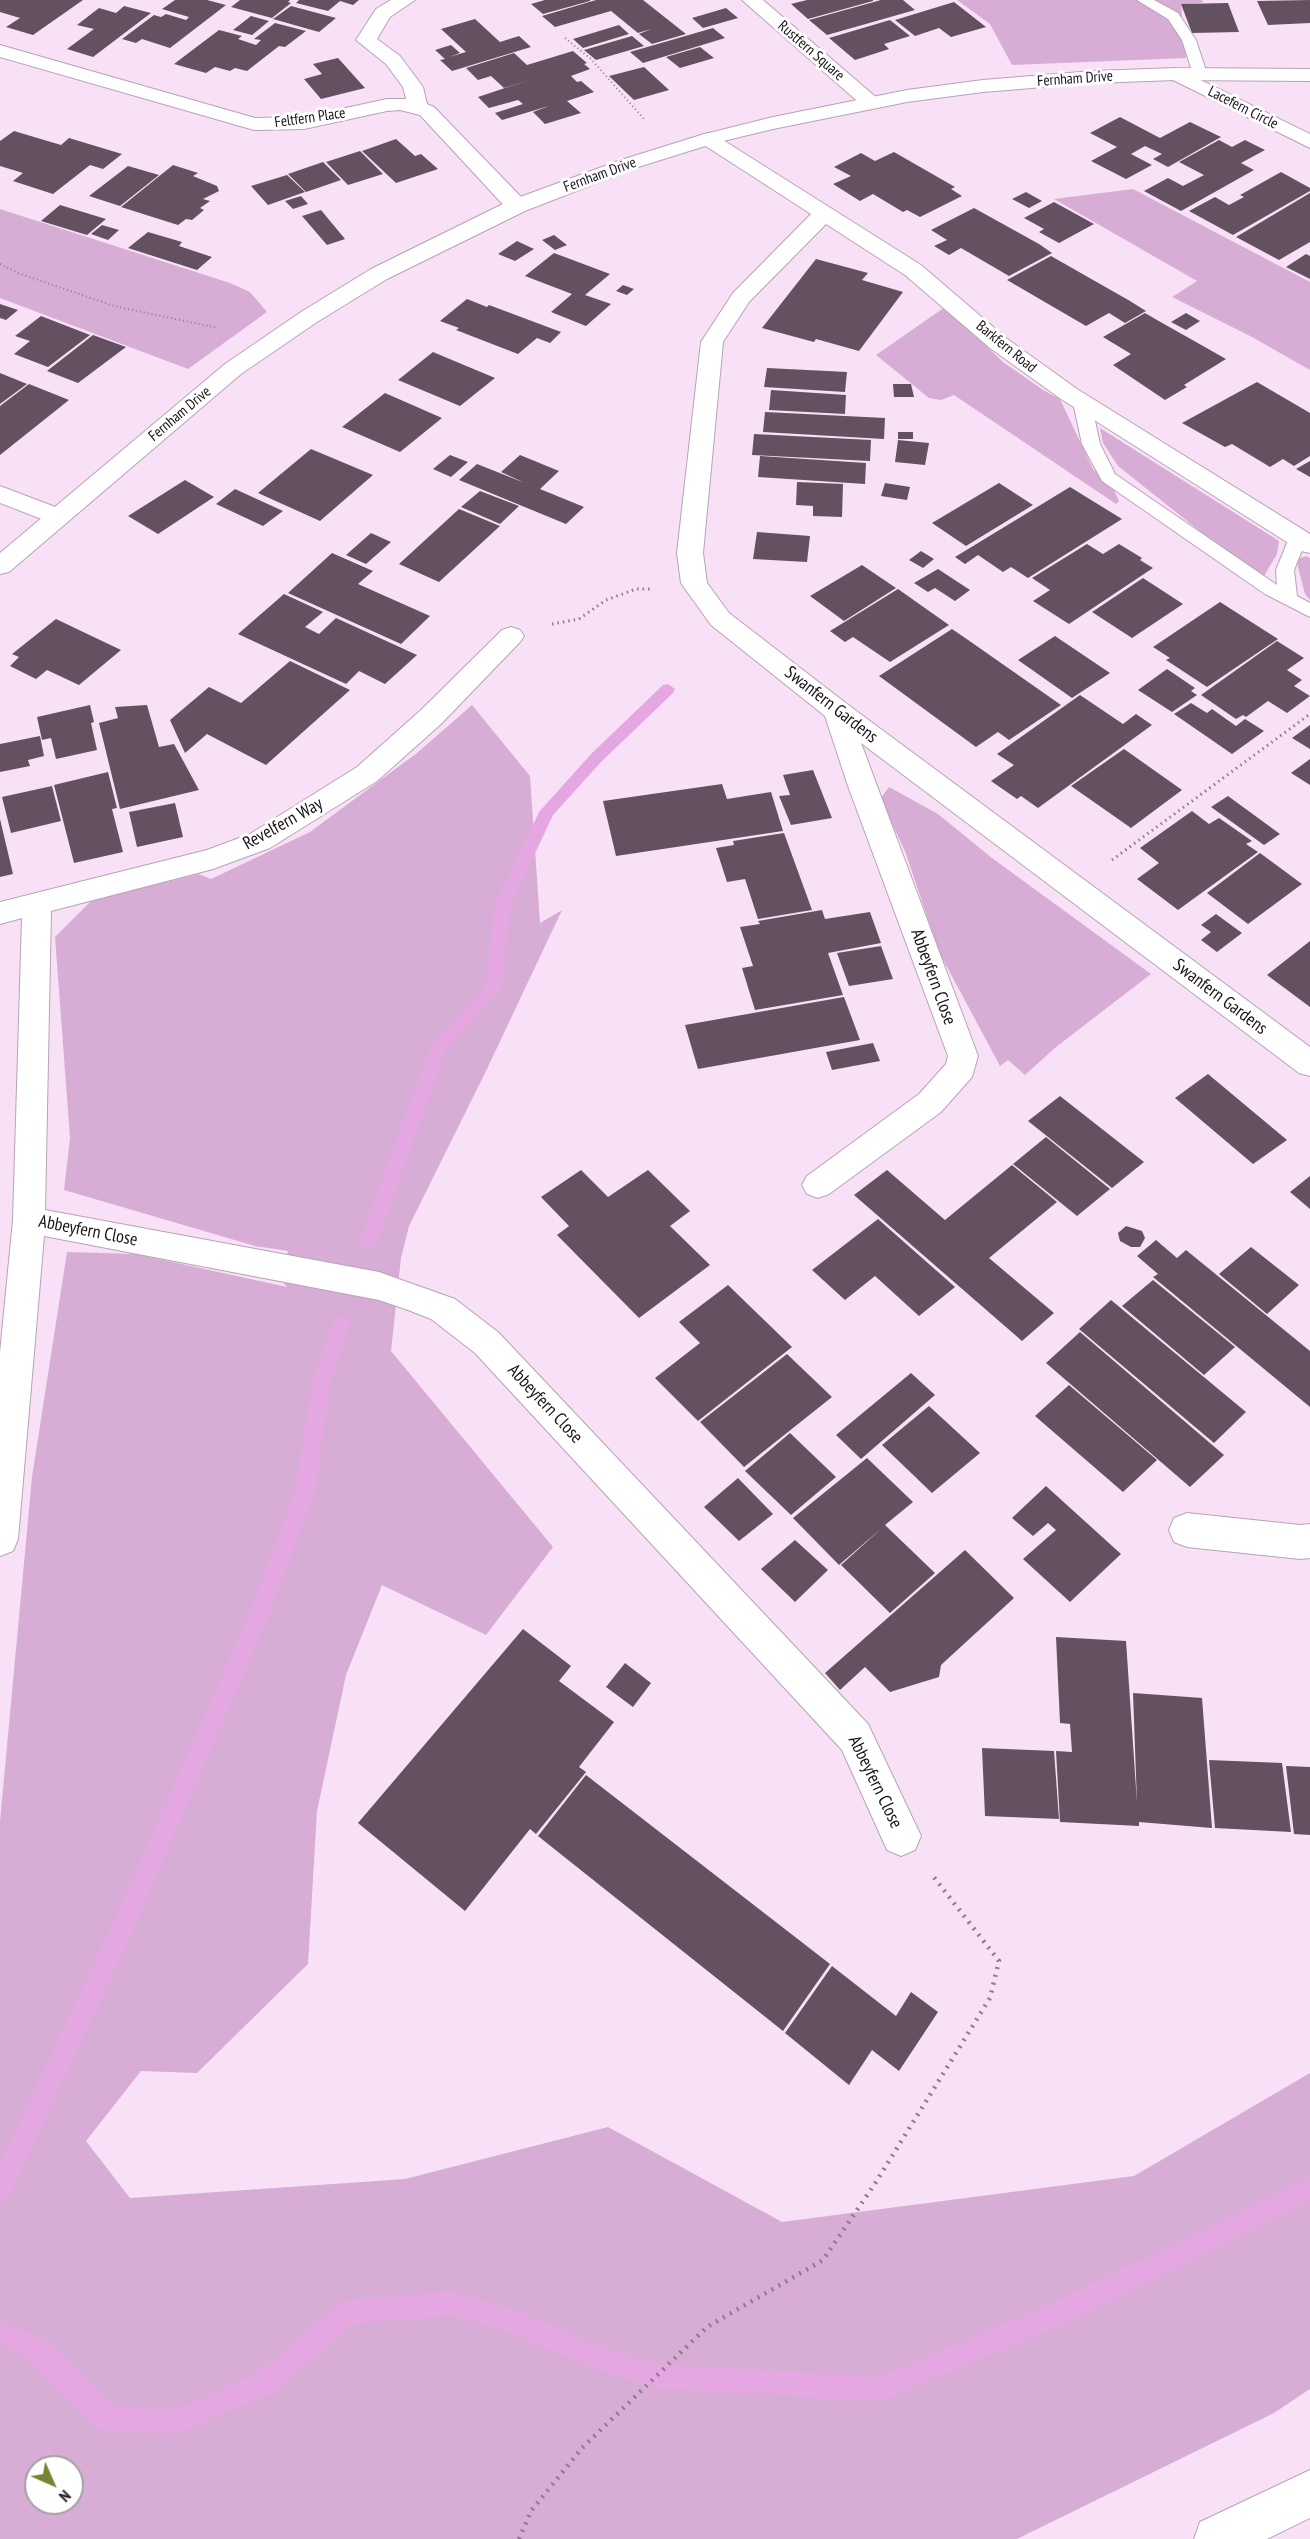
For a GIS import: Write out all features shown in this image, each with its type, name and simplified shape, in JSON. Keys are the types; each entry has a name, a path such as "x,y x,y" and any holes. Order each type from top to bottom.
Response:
{"street":[{"path":"405,0 383,13 366,40 393,60 414,87 418,108 427,111 517,206"},
{"name":"Rustfern Square","path":"752,0 871,103"},
{"name":"Feltfern Place","path":"0,51 254,124 304,123 387,105 400,104 418,108"},
{"name":"Fernham Drive","path":"0,566 233,369 380,274 517,206 708,139 871,103 983,86 1176,74 1310,75"},
{"name":"Lacefern Circle","path":"1176,74 1310,142"},
{"name":"Barkfern Road","path":"708,139 913,270 1007,349 1082,402 1304,542"},
{"name":"Swanfern Gardens","path":"824,214 741,298 712,342 690,553 694,583 699,592 720,619 837,711 1310,1064"},
{"path":"0,494 57,518"},
{"name":"Revelfern Way","path":"0,913 213,859 260,841 367,774 432,717 511,636"},
{"name":"Abbeyfern Close","path":"818,1185 930,1103 961,1068 963,1056 862,786 837,711"},
{"name":"Abbeyfern Close","path":"0,1539 28,1220 37,905"},
{"name":"Abbeyfern Close","path":"28,1220 379,1286 443,1309 487,1342 855,1737 901,1836"},
{"path":"1187,1530 1300,1542 1310,1541"},
{"path":"1217,2539 1310,2493"}],"lane":[{"path":"1144,0 1173,16 1189,40 1200,74"},
{"path":"1082,402 1091,444 1108,477 1204,545 1310,611"},
{"path":"1288,599 1285,570 1304,542"}],"path":[{"path":"565,38 591,59 649,125 650,158"},
{"path":"0,264 18,273 114,306 276,340"},
{"path":"511,636 579,619 606,600 636,589 699,592"},
{"path":"1079,892 1116,855 1310,714"},
{"path":"519,2539 531,2511 582,2448 706,2327 823,2260 876,2182 990,1998 999,1961 901,1836"}],"shaded area":[{"path":"957,0 1201,0 1204,2 1181,5 1186,58 1012,65 990,24"},
{"path":"1133,189 1310,282 1310,370 1252,337 1172,297 1197,281 1054,199"},
{"path":"0,209 230,283 250,292 267,312 188,369 0,298"},
{"path":"945,307 1003,362 1060,399 1093,469 1113,488 1119,501 1116,504 954,395 941,400 929,398 876,355"},
{"path":"1100,428 1279,541 1277,554 1264,576 1226,552 1118,466 1103,443"},
{"path":"1306,556 1310,558 1310,600 1305,594 1298,567 1298,559"},
{"path":"472,705 530,776 540,923 562,910 409,1226 401,1258 391,1351 553,1547 486,1635 382,1585 346,1675 317,1811 308,1964 197,2073 141,2071 86,2141 130,2198 405,2179 608,2127 782,2222 1134,2176 1310,2073 1310,2389 1274,2413 1017,2539 0,2539 0,1821 32,1477 67,1252 136,1254 287,1287 279,1277 288,1251 255,1246 64,1190 70,1138 55,937 92,900 199,874 211,879 310,832 417,753"},
{"path":"889,787 938,814 992,858 1151,974 1056,1047 1025,1075 1008,1060 1000,1066 939,952 905,851 880,799"}],"building":[{"path":"0,0 83,0 33,35 6,27 20,18 0,12"},
{"path":"175,0 207,0 226,5 170,48 142,39 136,43 122,39 154,15 161,17 166,14 186,20 189,17 162,9"},
{"path":"240,0 290,0 288,2 291,3 272,18 231,7"},
{"path":"299,0 359,0 353,5 340,1 328,11 296,3"},
{"path":"545,0 590,1 543,14 531,4"},
{"path":"596,0 643,0 686,34 652,44 639,34 651,29 638,33 611,11 555,27 542,16"},
{"path":"807,0 873,1 808,19 791,4"},
{"path":"881,0 903,0 915,10 827,35 809,20"},
{"path":"1310,0 1310,23 1268,25 1257,1"},
{"path":"954,2 986,27 951,37 939,28 915,36 895,20"},
{"path":"1228,3 1239,32 1192,33 1181,4"},
{"path":"124,6 151,13 93,57 67,49 94,29 77,25 99,8 116,13"},
{"path":"291,6 336,18 319,32 273,19"},
{"path":"726,8 738,18 703,28 692,18"},
{"path":"251,16 269,21 252,35 233,30"},
{"path":"475,19 500,42 519,36 531,47 452,71 440,60 445,59 435,50 451,45 460,53 449,57 466,52 441,29"},
{"path":"890,20 910,36 884,44 889,49 855,60 829,38"},
{"path":"275,23 306,31 285,47 279,46 247,71 235,68 230,71 215,67 206,73 174,64 219,30 242,36 238,39 256,45 261,40 254,39"},
{"path":"619,25 629,34 583,48 573,39"},
{"path":"713,28 725,38 643,63 630,52"},
{"path":"632,36 644,46 596,60 584,50"},
{"path":"700,47 714,58 680,68 666,57"},
{"path":"573,51 587,63 584,64 590,69 571,76 594,92 567,101 581,113 545,124 533,112 549,106 502,120 495,113 523,104 518,100 489,108 478,97 529,80 504,88 491,76 478,80 466,68 514,53 527,65"},
{"path":"338,58 365,88 321,99 304,79 322,74 313,64"},
{"path":"644,67 669,90 634,100 609,76"},
{"path":"1120,117 1160,138 1190,122 1221,137 1168,167 1153,159 1162,154 1145,146 1131,154 1152,165 1126,179 1091,161 1117,147 1090,133"},
{"path":"14,131 61,145 69,138 122,154 103,169 90,165 53,194 13,181 23,173 0,166 0,141"},
{"path":"396,139 415,156 421,154 438,169 396,183 362,151"},
{"path":"1219,140 1232,147 1245,140 1265,150 1241,163 1254,170 1181,211 1144,191 1168,178 1183,186 1204,175 1179,162"},
{"path":"360,151 383,174 348,185 326,162"},
{"path":"894,152 955,187 951,189 962,196 920,217 907,210 903,212 873,194 860,201 833,184 851,176 834,167 861,153 875,161"},
{"path":"323,162 341,180 306,192 288,174"},
{"path":"173,165 198,173 193,176 217,186 219,191 203,199 210,201 200,208 204,210 192,220 186,219 178,225 121,207"},
{"path":"128,166 159,175 120,206 89,196"},
{"path":"1281,172 1310,188 1310,191 1233,235 1189,211 1215,197 1229,205 1244,197 1240,195"},
{"path":"287,175 305,192 268,205 251,186"},
{"path":"1026,192 1042,201 1029,208 1012,199"},
{"path":"1310,193 1310,242 1279,260 1236,237"},
{"path":"301,196 308,204 293,209 285,201"},
{"path":"1054,202 1094,224 1059,243 1039,232 1044,229 1024,218"},
{"path":"60,205 106,219 87,235 41,221"},
{"path":"974,208 1052,253 1009,276 961,248 949,255 934,246 947,240 931,230"},
{"path":"321,210 345,239 327,245 302,216"},
{"path":"102,225 119,230 108,240 91,234"},
{"path":"148,232 182,242 179,246 212,257 197,270 128,248"},
{"path":"554,235 567,245 555,250 542,240"},
{"path":"517,241 534,249 515,261 498,254"},
{"path":"554,253 610,274 585,295 611,304 586,326 551,312 572,294 525,276"},
{"path":"1306,254 1310,256 1310,279 1286,267"},
{"path":"1051,256 1146,311 1125,323 1109,313 1086,326 1007,280"},
{"path":"816,259 868,273 862,280 903,292 859,351 762,328"},
{"path":"623,285 634,289 627,295 616,291"},
{"path":"467,299 561,332 550,343 537,338 518,354 456,330 459,328 440,321"},
{"path":"0,304 18,310 6,320 0,318"},
{"path":"1145,313 1226,359 1184,385 1187,387 1165,400 1113,365 1131,354 1103,337"},
{"path":"1186,313 1200,321 1186,330 1171,322"},
{"path":"41,316 90,335 48,367 14,354 30,341 15,336"},
{"path":"93,335 126,347 78,383 47,371"},
{"path":"433,352 495,378 460,406 398,380"},
{"path":"767,368 847,372 845,392 764,387"},
{"path":"0,373 27,384 0,404"},
{"path":"1257,382 1310,413 1310,456 1294,466 1283,459 1270,467 1232,444 1225,447 1182,423"},
{"path":"29,384 69,400 0,455 0,406"},
{"path":"893,384 911,384 914,397 894,397"},
{"path":"771,390 846,395 845,414 769,410"},
{"path":"385,393 442,418 400,452 342,427"},
{"path":"765,412 885,418 884,439 763,432"},
{"path":"898,432 913,432 913,439 898,439"},
{"path":"754,434 871,440 870,461 752,455"},
{"path":"898,440 929,443 925,465 895,462"},
{"path":"311,449 373,475 320,521 258,493"},
{"path":"450,455 468,462 451,477 433,469"},
{"path":"520,455 559,471 540,489 584,507 566,524 459,480 477,464 525,483 501,472"},
{"path":"760,456 866,463 865,484 758,477"},
{"path":"1310,461 1310,477 1296,469"},
{"path":"185,480 214,497 158,534 128,516"},
{"path":"797,482 843,484 842,517 813,516 813,506 796,505"},
{"path":"885,483 910,487 907,500 881,496"},
{"path":"999,483 1033,505 966,546 932,523"},
{"path":"1070,487 1122,519 1028,578 1011,567 1003,572 978,555 965,564 955,557"},
{"path":"235,489 283,511 263,526 216,504"},
{"path":"480,491 519,506 500,524 461,507"},
{"path":"459,509 500,526 439,582 399,564"},
{"path":"757,532 810,536 807,562 753,559"},
{"path":"371,533 391,542 366,564 346,555"},
{"path":"1087,544 1103,554 1119,544 1142,558 1140,560 1153,568 1069,624 1033,601 1050,590 1032,578"},
{"path":"921,551 934,559 923,568 909,560"},
{"path":"332,553 373,571 358,584 430,616 401,644 288,593"},
{"path":"862,565 896,588 844,621 810,596"},
{"path":"938,569 970,590 955,601 935,588 928,592 914,583"},
{"path":"1143,578 1183,604 1132,638 1092,612"},
{"path":"898,589 949,625 890,662 853,637 845,642 830,631"},
{"path":"284,594 323,612 305,627 319,634 336,618 417,655 385,684 359,671 346,684 238,634"},
{"path":"1220,602 1278,639 1207,687 1166,660 1170,658 1153,647"},
{"path":"56,619 121,650 79,685 47,670 36,679 10,666 19,657 12,654"},
{"path":"952,629 1061,705 1009,740 998,732 976,747 879,676"},
{"path":"1055,636 1110,673 1072,698 1018,660"},
{"path":"1277,641 1304,658 1287,670 1302,680 1294,686 1310,696 1287,713 1268,701 1246,717 1243,715 1236,719 1201,695"},
{"path":"290,661 350,690 266,765 207,734 185,753 170,720 209,687 241,703"},
{"path":"1167,669 1195,688 1191,691 1197,695 1172,712 1138,690"},
{"path":"1080,695 1123,724 1136,714 1152,725 1038,808 1021,796 1017,799 991,781 1014,765 997,754"},
{"path":"1191,703 1207,713 1212,709 1236,726 1245,719 1264,731 1232,754 1174,714"},
{"path":"90,705 97,750 56,759 51,738 42,740 37,717"},
{"path":"147,705 159,747 174,744 199,790 120,809 99,723 118,718 115,707"},
{"path":"1310,725 1310,749 1292,738"},
{"path":"40,736 44,756 28,760 30,766 0,772 0,744"},
{"path":"1124,749 1182,790 1131,828 1071,786"},
{"path":"1310,759 1310,785 1291,773"},
{"path":"813,770 832,818 791,825 779,796 790,795 783,775"},
{"path":"108,772 117,808 112,809 123,852 74,863 54,785"},
{"path":"722,784 727,799 771,792 783,831 616,856 603,801"},
{"path":"52,786 61,821 11,833 2,797"},
{"path":"1228,796 1280,834 1264,845 1211,807"},
{"path":"175,803 183,837 137,847 129,812"},
{"path":"1192,811 1209,824 1219,818 1252,841 1246,844 1258,852 1178,910 1137,879 1159,863 1140,848"},
{"path":"0,819 13,874 0,877"},
{"path":"784,833 812,910 758,919 745,879 727,882 716,848 734,845 733,841"},
{"path":"1260,853 1302,884 1248,924 1207,893"},
{"path":"822,910 825,919 870,912 881,943 828,953 843,995 755,1010 742,968 753,966 740,927 760,924 758,921"},
{"path":"1216,914 1242,933 1217,952 1201,940 1211,932 1201,925"},
{"path":"1310,941 1310,1007 1267,975"},
{"path":"881,946 893,979 849,986 837,953"},
{"path":"844,997 860,1040 698,1069 685,1025"},
{"path":"873,1043 880,1061 832,1070 826,1052"},
{"path":"1208,1074 1287,1140 1253,1164 1175,1098"},
{"path":"1060,1096 1144,1162 1112,1188 1028,1121"},
{"path":"1046,1137 1110,1189 1077,1216 1013,1164"},
{"path":"1012,1165 1057,1202 989,1258 1054,1313 1022,1341 854,1195 887,1170 945,1220"},
{"path":"581,1170 608,1197 648,1170 690,1211 670,1226 710,1265 639,1318 557,1235 569,1226 541,1197"},
{"path":"1310,1176 1310,1209 1290,1192"},
{"path":"878,1219 955,1287 919,1316 875,1276 845,1300 812,1270"},
{"path":"1126,1226 1142,1231 1145,1238 1140,1247 1131,1247 1120,1241 1118,1233"},
{"path":"1156,1240 1177,1258 1186,1250 1310,1351 1310,1407 1153,1277 1158,1274 1137,1256"},
{"path":"1251,1247 1299,1285 1267,1314 1219,1274"},
{"path":"1153,1280 1235,1347 1204,1375 1122,1306"},
{"path":"728,1285 792,1347 698,1421 655,1378 700,1343 679,1322"},
{"path":"1111,1300 1246,1412 1214,1443 1079,1329"},
{"path":"1080,1332 1224,1455 1190,1487 1046,1363"},
{"path":"787,1354 832,1397 744,1467 700,1422"},
{"path":"911,1373 935,1395 861,1459 836,1435"},
{"path":"1069,1385 1157,1460 1123,1492 1035,1416"},
{"path":"929,1406 980,1453 932,1493 882,1445"},
{"path":"790,1433 836,1477 791,1515 745,1471"},
{"path":"867,1458 913,1502 885,1525 935,1573 890,1613 841,1565 883,1527 839,1565 793,1518"},
{"path":"738,1478 773,1514 739,1541 704,1507"},
{"path":"1046,1486 1121,1554 1070,1602 1023,1559 1056,1530 1048,1523 1033,1536 1012,1518"},
{"path":"795,1540 828,1570 795,1602 761,1569"},
{"path":"965,1550 1014,1598 941,1665 939,1677 890,1692 865,1667 840,1690 825,1673"},
{"path":"523,1629 571,1666 559,1681 614,1722 579,1767 586,1772 536,1834 530,1829 465,1911 358,1823"},
{"path":"1056,1637 1126,1641 1137,1803 1133,1693 1202,1698 1212,1828 1139,1822 1139,1826 1060,1822 1056,1751 1072,1752 1070,1724 1060,1723"},
{"path":"625,1663 651,1683 633,1707 606,1687"},
{"path":"982,1748 1054,1751 1059,1819 985,1816"},
{"path":"1209,1760 1282,1763 1291,1832 1215,1828"},
{"path":"1286,1766 1310,1767 1310,1835 1294,1834"},
{"path":"586,1775 830,1964 783,2031 538,1836"},
{"path":"832,1966 896,2016 911,1992 938,2012 899,2071 872,2050 849,2085 785,2033"}],"waterway":[{"path":"369,1240 438,1048 493,989 503,905 547,812 596,758 668,689"},
{"path":"0,2190 122,1929 258,1617 305,1491 321,1384 341,1324"},
{"path":"0,2331 35,2349 106,2418 175,2422 265,2383 349,2312 452,2303 518,2323 593,2356 656,2376 880,2389 1062,2312 1310,2189"}]}
